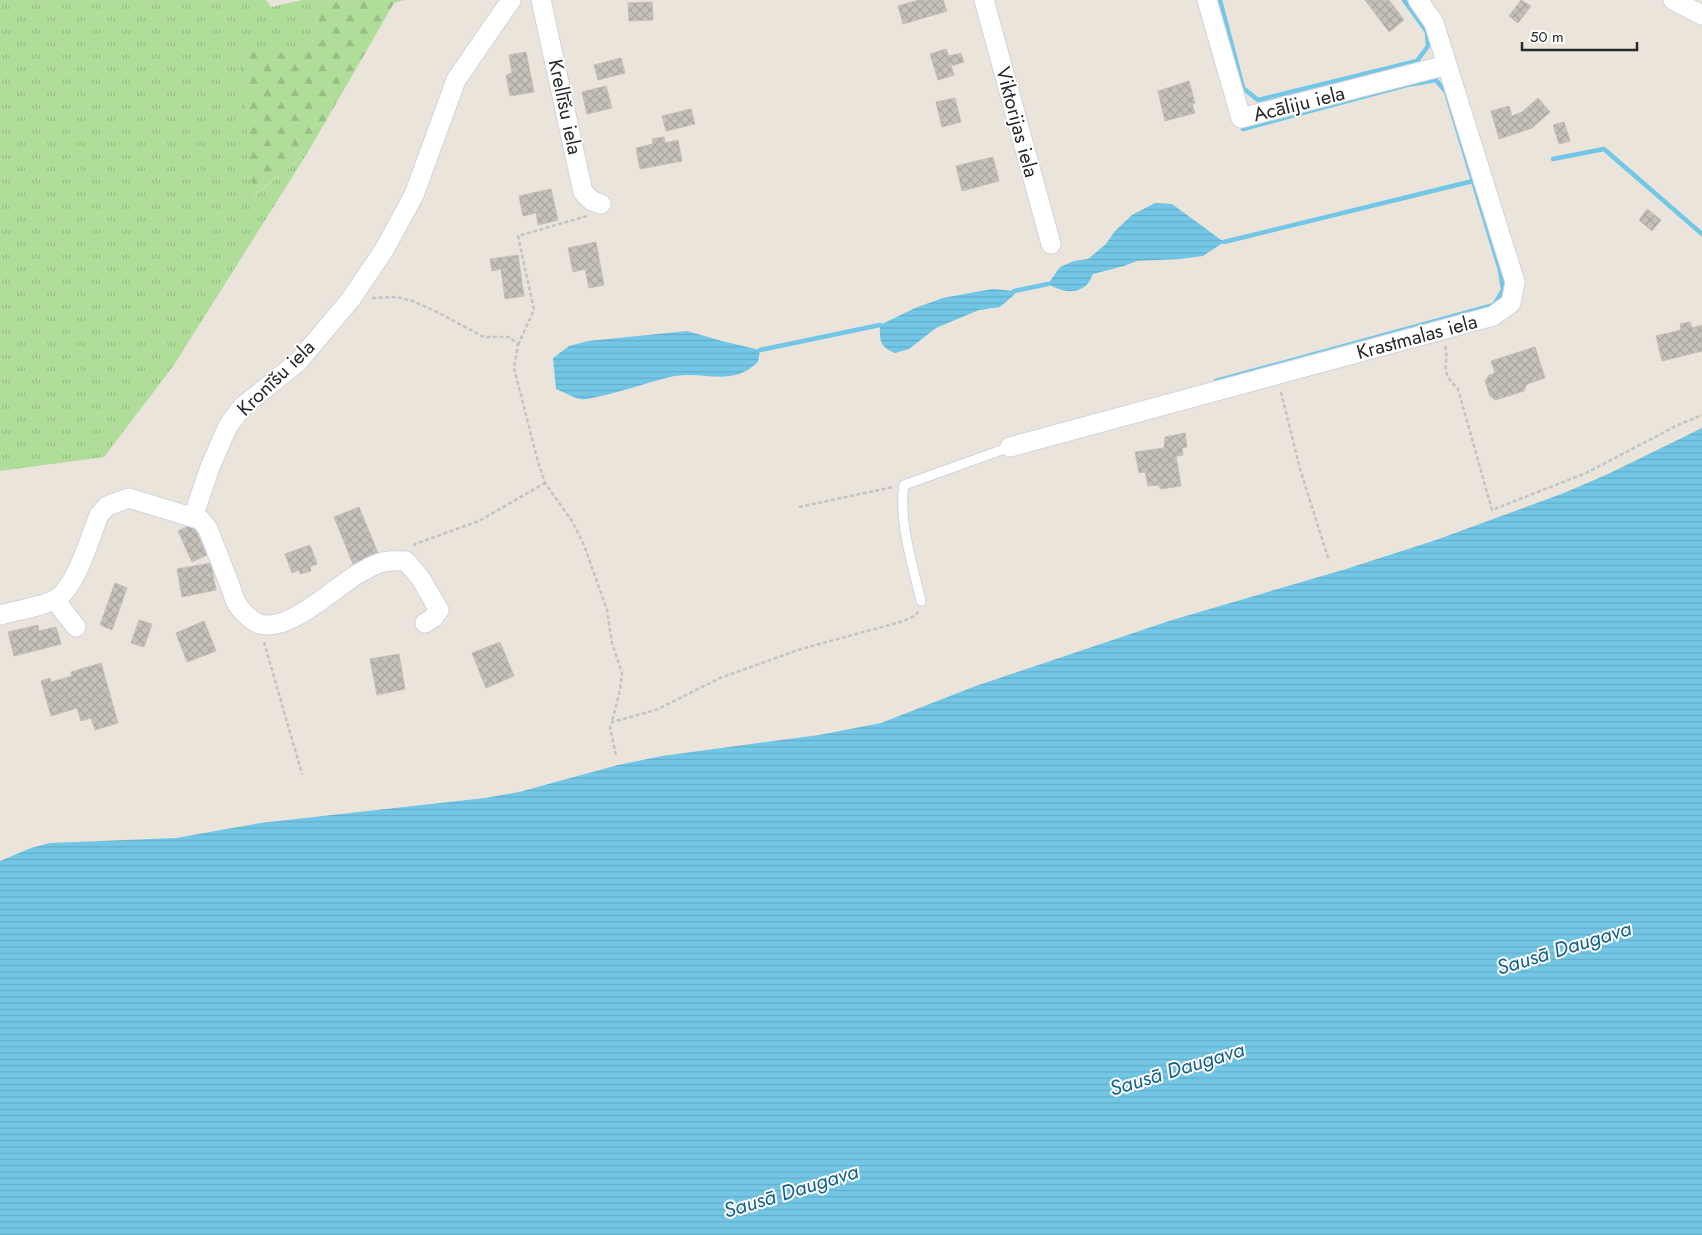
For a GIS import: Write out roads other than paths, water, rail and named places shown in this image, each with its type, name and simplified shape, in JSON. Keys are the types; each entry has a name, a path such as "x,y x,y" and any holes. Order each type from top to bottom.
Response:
{"street":[{"name":"Kronīšu iela","path":"193,517 210,467 228,426 242,407 298,362 351,299 384,250 414,195 456,80 511,0"},
{"name":"Krellīšu iela","path":"541,0 583,192 592,201 601,204"},
{"name":"Viktorijas iela","path":"984,0 1051,244"},
{"name":"Acāliju iela","path":"1207,0 1240,118 1447,66"},
{"name":"Krastmalas iela","path":"1010,447 1441,331 1493,316 1511,303 1515,282 1434,23 1418,0"},
{"path":"1673,0 1702,15"},
{"path":"0,615 54,600 64,594 72,584 99,515 107,506 129,498 201,520 208,529 238,606 258,624 274,624 296,616 330,595 362,571 386,560 406,561 421,579 439,610 433,618 425,623"},
{"path":"54,600 76,628"}],"lane":[{"path":"921,601 905,530 904,510 901,499 904,485 1010,447"}],"water":[{"path":"1155,203 1172,204 1224,242 1203,256 1137,261 1093,274 1085,286 1075,291 1061,290 1048,284 1060,267 1074,261 1088,259 1106,244 1115,231 1132,215"},
{"path":"992,289 1014,291 1015,294 1000,307 979,310 936,328 909,349 895,353 883,345 880,325 915,308 943,298"},
{"path":"687,331 760,350 758,362 737,375 716,377 682,375 586,399 575,397 556,389 553,358 569,346 588,341"},
{"name":"Sausā Daugava","path":"1702,428 1702,1235 0,1235 0,861 31,848 50,843 176,838 260,823 485,798 519,792 618,765 662,756 819,735 881,723 973,687 1169,621 1346,569 1436,540 1564,493 1608,474"}],"waterway":[{"path":"1220,0 1243,88 1258,100 1417,61 1428,46 1427,32 1404,0"},
{"path":"1216,381 1494,305 1503,290 1500,270 1446,92 1436,80 1407,85 1243,129"},
{"path":"1553,159 1604,149 1702,234"},
{"path":"1224,242 1473,181"},
{"path":"1014,291 1048,284"},
{"path":"760,350 880,325"}]}
